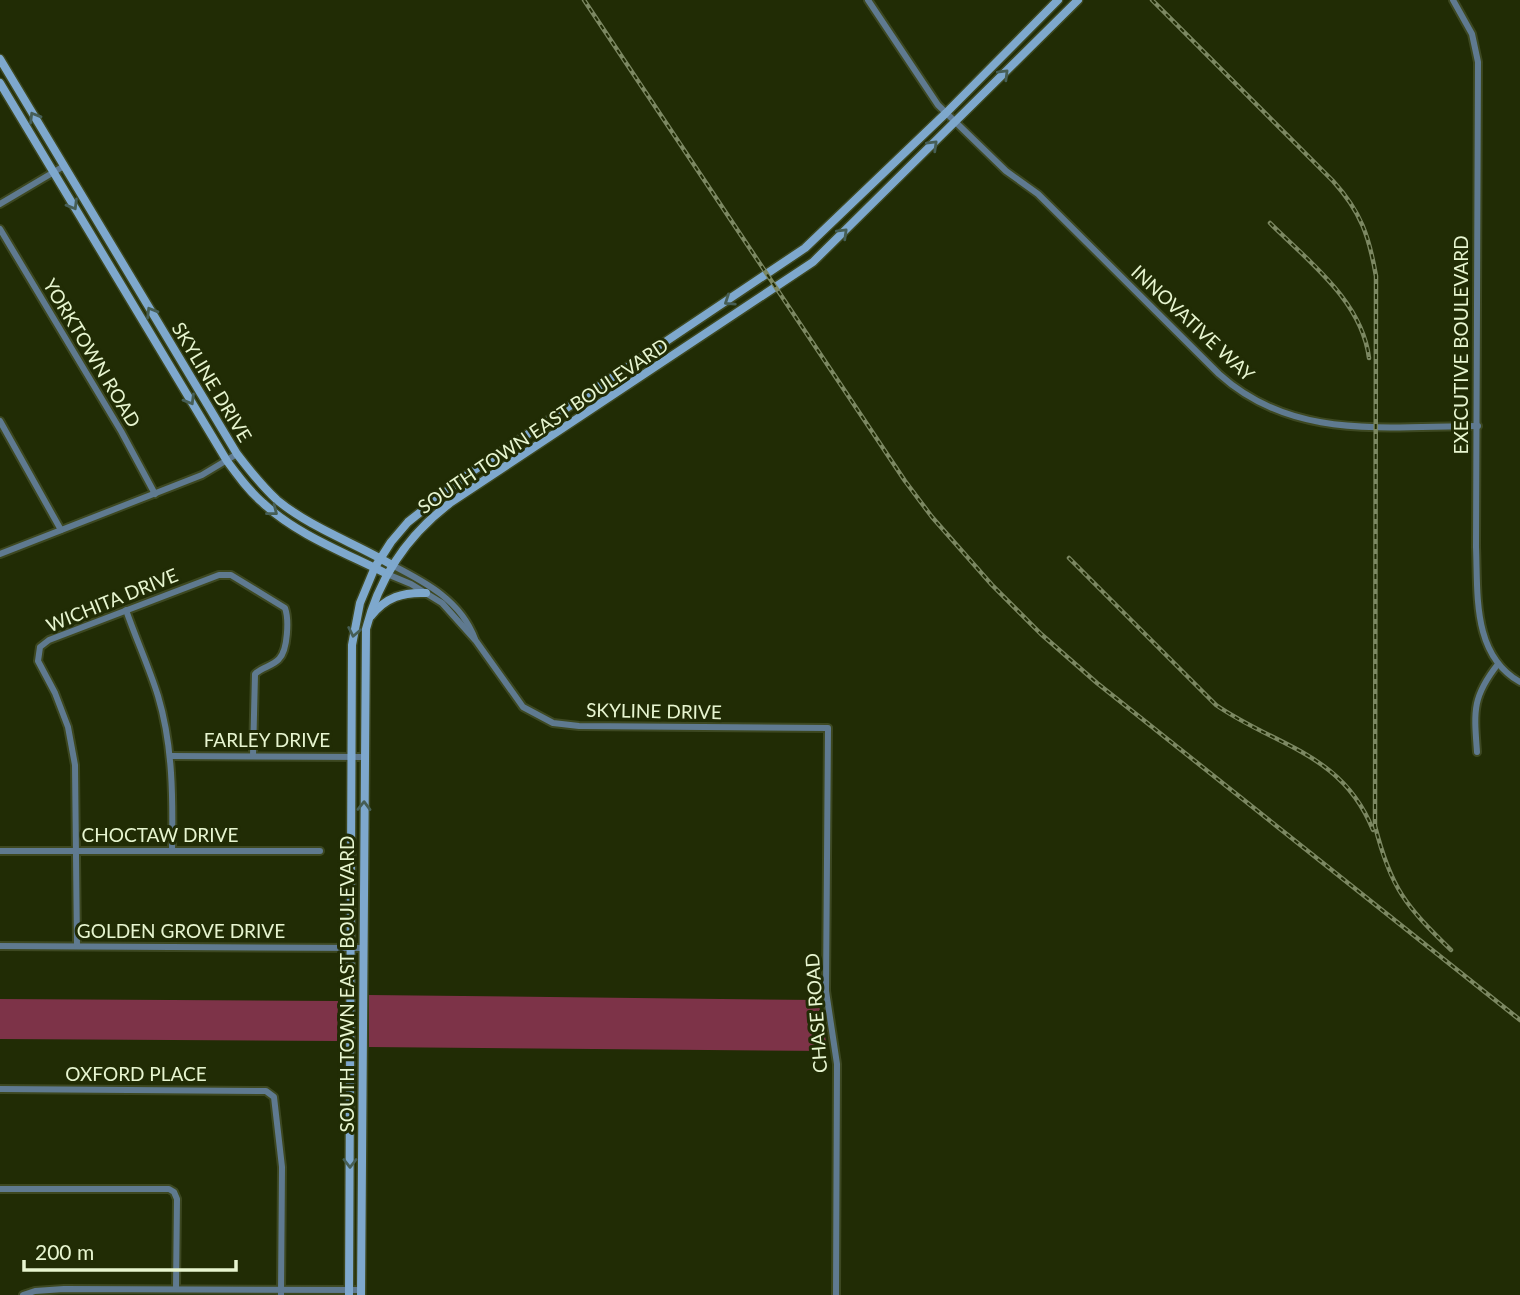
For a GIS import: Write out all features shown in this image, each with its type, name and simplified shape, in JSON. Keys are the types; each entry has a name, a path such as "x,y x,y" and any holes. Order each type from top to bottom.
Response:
{"main road":[{"name":"SOUTH TOWN EAST BOULEVARD","path":"349,1292 352,645 360,603 379,558 408,522 467,475 786,263 830,226 1058,0"},
{"name":"SOUTH TOWN EAST BOULEVARD","path":"361,1292 364,660 371,607 387,574 428,520 813,262 1078,0"},
{"name":"SKYLINE DRIVE","path":"0,59 237,454 264,487 293,512 392,565"},
{"name":"SKYLINE DRIVE","path":"0,83 227,461 261,501 286,521 387,574"},
{"path":"868,188 878,199"},
{"path":"368,621 379,606 394,597 412,592 426,593"}],"street":[{"name":"INNOVATIVE WAY","path":"868,0 938,105 1006,171 1038,194 1220,374 1252,399 1287,416 1325,425 1478,426"},
{"name":"EXECUTIVE BOULEVARD","path":"1453,0 1472,34 1478,62 1475,334 1479,613 1483,638 1498,664 1520,682"},
{"path":"0,204 64,166"},
{"name":"YORKTOWN ROAD","path":"0,229 141,465 155,494"},
{"path":"0,421 61,530"},
{"path":"0,554 155,494 237,454"},
{"name":"SKYLINE DRIVE","path":"392,565 440,592 457,607 470,627 475,641"},
{"name":"SKYLINE DRIVE","path":"387,574 442,603 475,641 523,707 553,723 579,726 828,728"},
{"name":"WICHITA DRIVE","path":"77,946 75,765 68,727 55,693 38,661 40,647 49,640 126,610 219,575 231,575 285,608 288,618 284,653 278,661 262,667 255,674 253,755"},
{"path":"126,610 158,696 170,756 173,851"},
{"path":"1477,751 1477,696 1483,682 1498,664"},
{"name":"CHASE ROAD","path":"828,728 826,991 837,1064 836,1295"},
{"name":"FARLEY DRIVE","path":"170,756 365,757"},
{"name":"CHOCTAW DRIVE","path":"0,851 320,851"},
{"name":"GOLDEN GROVE DRIVE","path":"0,946 362,948"},
{"name":"OXFORD PLACE","path":"0,1089 272,1093 282,1167 281,1292"},
{"path":"0,1189 169,1189 177,1199 176,1289"},
{"path":"23,1295 35,1291 64,1289 361,1292"}],"shaded area":[{"path":"369,995 818,1000 828,1051 369,1047"},
{"path":"0,999 338,1001 337,1041 0,1039"}],"railway":[{"path":"584,0 905,481 932,517 992,585 1041,634 1097,683 1520,1020"},
{"path":"1152,0 1343,192 1367,237 1376,276 1375,826 1387,866 1402,895 1422,921 1451,950"},
{"path":"1270,223 1316,267 1345,300 1364,337 1369,358"},
{"path":"1069,558 1216,705 1306,754 1344,784 1360,804 1373,830"}]}
